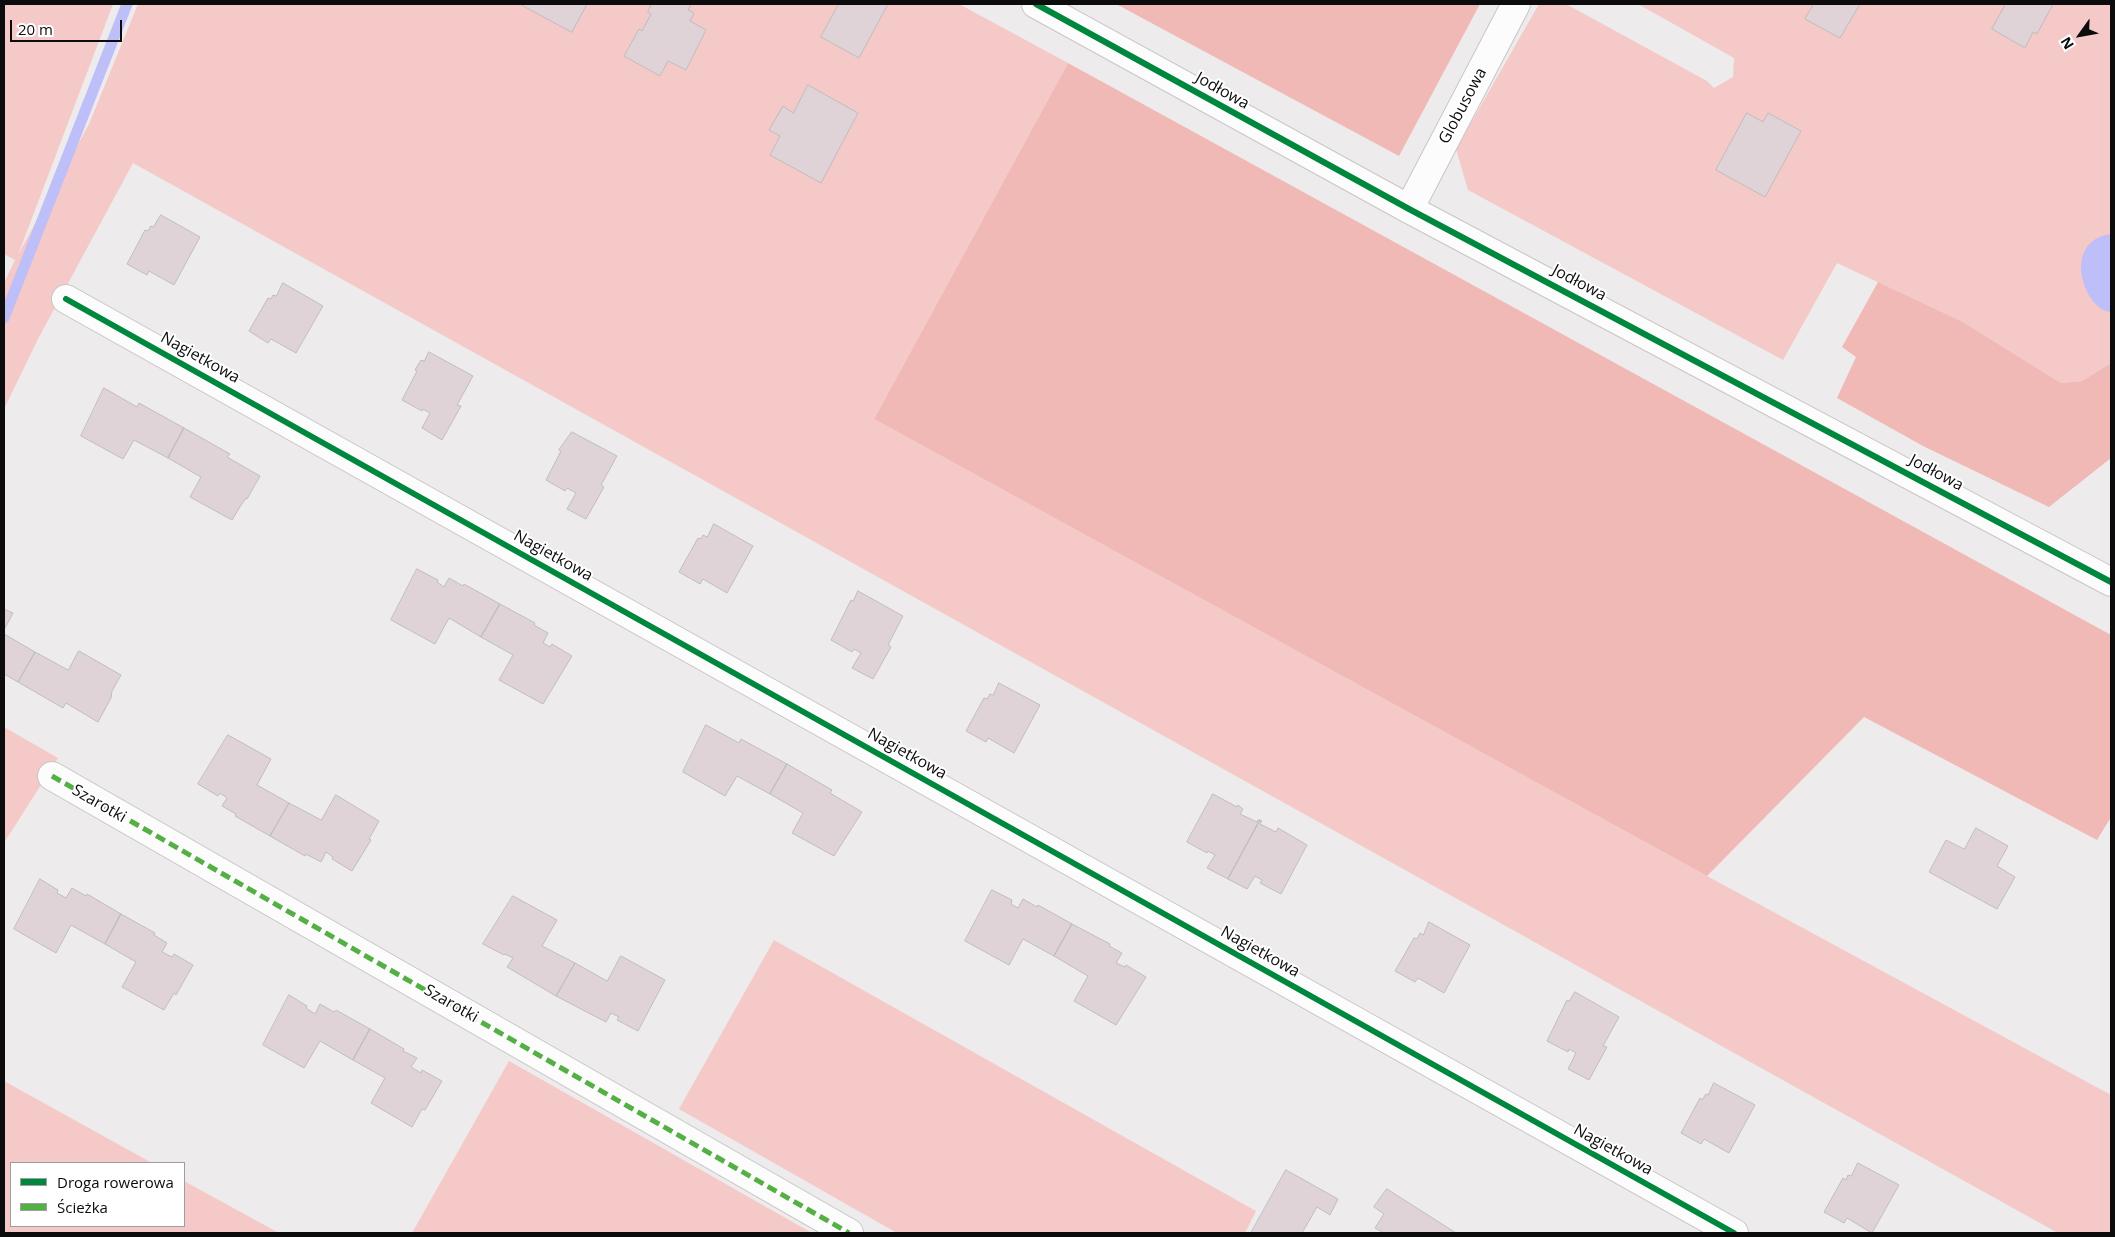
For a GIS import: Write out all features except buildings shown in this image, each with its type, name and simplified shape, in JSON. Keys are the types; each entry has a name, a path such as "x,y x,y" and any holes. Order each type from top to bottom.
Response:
{"street":[{"name":"Jodłowa","path":"1036,4 1409,209 2111,582"},
{"name":"Globusowa","path":"1409,209 1516,4"},
{"name":"Nagietkowa","path":"66,299 1734,1233"},
{"name":"Szarotki","path":"52,776 849,1233"}],"shaded area":[{"path":"4,4 113,4 18,255 89,124 138,4 959,4 1068,63 874,419 1707,876 2111,1095 2111,1233 2058,1233 133,163 38,339 4,409 4,283 15,260 4,254"},
{"path":"1116,4 1480,4 1399,156"},
{"path":"1539,4 1566,4 1707,81 1714,88 1733,77 1734,58 1638,4 2111,4 2111,363 2082,381 2061,383 1963,322 1837,263 1783,360 1468,190 1456,149"},
{"path":"1068,63 2111,635 2111,817 2097,840 1864,717 1707,876 874,419"},
{"path":"1878,282 1963,322 2061,383 2082,381 2111,363 2111,458 2049,507 1923,446 1837,398 1856,357 1842,347"},
{"path":"4,727 58,758 4,843"},
{"path":"774,940 1256,1211 1245,1233 897,1233 679,1109"},
{"path":"509,1061 812,1233 412,1233"},
{"path":"4,1081 150,1162 10,1162 10,1227 185,1227 185,1182 279,1233 4,1233"}],"water":[{"path":"2111,234 2111,312 2101,309 2092,300 2082,275 2081,261 2086,249 2095,239"}],"waterway":[{"path":"4,318 127,4"}],"marked path":[{"path":"52,776 849,1233"}],"cycle path":[{"path":"1036,4 1409,209 2111,582"},
{"path":"66,299 1734,1233"}]}
